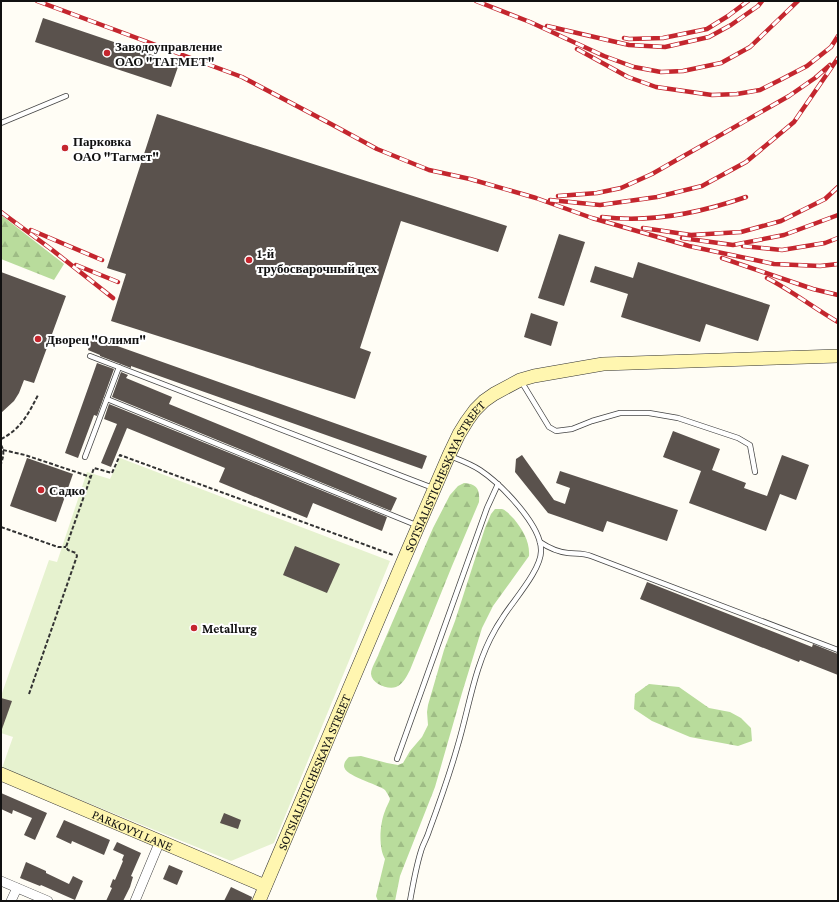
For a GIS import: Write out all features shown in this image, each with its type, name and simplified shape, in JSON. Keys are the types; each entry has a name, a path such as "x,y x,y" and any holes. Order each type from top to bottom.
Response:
{"street":[{"name":"SOTSIALISTICHESKAYA STREET","path":"259,901 434,488 463,427 475,410 484,401 520,380 534,376 603,364 838,356"},
{"name":"PARKOVYI LANE","path":"1,774 265,886"},
{"path":"135,901 160,841"},
{"path":"1,881 48,901"},
{"path":"11,901 17,888"}],"lane":[{"path":"1,124 66,96"},
{"path":"90,356 434,488"},
{"path":"85,457 119,367"},
{"path":"520,380 549,427 556,431 572,429 592,421 620,413 649,413 678,418 738,438 750,445 755,472"},
{"path":"107,399 416,525"},
{"path":"410,901 421,850 429,832 458,748 478,671 488,642 502,619 530,580 541,556 540,542 537,534 531,523 507,493 479,469 449,455"},
{"path":"397,760 484,516 498,484"},
{"path":"540,542 550,548 562,552 591,556 838,650"}],"path":[{"path":"1,440 17,429 24,420 38,395"},
{"path":"1,445 4,455 1,464"},
{"path":"3,450 25,455 91,477"},
{"path":"66,547 94,468 112,474 120,455 404,559"},
{"path":"1,527 58,548 66,547 68,550 76,553 77,556 29,694"}],"green space":[{"path":"1,215 64,264 54,280 1,259"},
{"name":"Metallurg","path":"120,458 390,561 274,843 231,861 2,768 13,737 1,733 1,696 49,560 57,562 87,472 110,479"},
{"path":"464,483 477,488 479,502 410,670 403,682 398,686 393,688 385,687 374,681 372,678 371,672 373,666 433,528 450,495 458,486"},
{"path":"495,509 505,510 517,523 527,541 529,556 493,606 482,628 435,787 400,876 395,901 378,901 376,896 385,859 381,848 381,828 383,816 390,799 385,790 345,770 344,763 349,757 361,756 398,765 403,763 410,751 422,737 428,725 428,705 444,650 485,528 491,514"},
{"path":"649,684 679,687 709,708 730,712 741,718 751,728 752,741 738,746 690,737 652,721 634,709 635,694"}],"building":[{"name":"Заводоуправление ОАО \"ТАГМЕТ\"","path":"43,18 179,64 171,87 35,42"},
{"name":"1-й трубосварочный цех","path":"157,114 507,226 498,252 401,221 360,348 371,352 355,399 111,321 126,274 107,268"},
{"path":"559,234 585,242 564,306 538,298"},
{"path":"638,262 770,305 758,341 706,324 700,342 621,317 628,294 590,282 595,266 633,278"},
{"name":"Дворец \"Олимп\"","path":"1,272 66,296 34,383 24,380 14,401 1,413"},
{"path":"531,313 558,322 551,346 524,337"},
{"path":"92,337 427,456 422,469 131,366 131,368 88,350"},
{"path":"97,363 114,369 97,416 94,415 78,458 65,453"},
{"path":"121,372 128,375 126,378 172,397 169,404 397,498 391,511 112,397"},
{"path":"109,404 387,517 382,531 313,503 307,518 219,482 225,468 127,428 111,467 101,463 117,424 104,419"},
{"path":"673,431 720,449 712,470 746,483 744,488 767,496 782,455 809,465 796,500 780,494 766,531 689,503 701,471 663,457"},
{"path":"522,455 554,500 565,504 570,488 556,483 560,471 678,510 667,541 607,521 603,532 548,513 515,472 516,459"},
{"name":"Садко","path":"27,458 73,474 56,522 10,506"},
{"path":"295,546 340,564 327,593 283,575"},
{"path":"647,582 812,647 813,644 838,654 838,675 800,660 799,662 640,599"},
{"path":"1,698 12,701 2,729 1,729"},
{"path":"1,793 47,813 35,840 24,835 32,818 13,810 12,814 1,809"},
{"path":"224,813 241,820 238,829 220,823"},
{"path":"64,820 110,840 104,855 72,841 71,844 56,837"},
{"path":"117,842 141,853 131,876 133,877 130,887 123,901 106,901 112,888 110,887 113,879 115,880 123,861 124,855 113,850"},
{"path":"26,862 69,884 73,876 83,881 75,900 41,885 40,886 20,878"},
{"path":"169,865 183,871 177,885 163,879"},
{"path":"231,887 252,897 251,901 224,901"}],"railway":[{"path":"37,1 242,77 377,149 429,170 470,179 536,198 592,218 689,246 774,264 820,266 838,264"},
{"path":"476,1 530,22 604,56 634,67 661,72 683,71 721,63 750,47 798,1"},
{"path":"624,38 663,38 707,29 748,1"},
{"path":"547,26 629,45 665,47 709,37 731,25 758,6 762,1"},
{"path":"577,49 628,77 656,87 712,95 737,94 760,90 807,66 831,47 838,36"},
{"path":"550,200 600,205 657,197 702,186 746,162 794,122 838,58"},
{"path":"558,196 597,193 621,188 652,174 789,96 815,78 830,65"},
{"path":"643,228 691,235 741,232 781,221 825,199 838,187"},
{"path":"602,217 620,219 657,218 711,208 746,197"},
{"path":"1,212 113,298"},
{"path":"682,238 733,245 784,235 838,215"},
{"path":"31,230 102,260"},
{"path":"743,246 782,250 825,243 838,238"},
{"path":"722,258 813,289 838,295"},
{"path":"76,265 118,282"},
{"path":"767,278 838,322"}],"place":[{"name":"Заводоуправление ОАО \"ТАГМЕТ\"","path":"107,53"},
{"name":"Парковка ОАО \"Тагмет\"","path":"65,148"},
{"name":"1-й трубосварочный цех","path":"249,260"},
{"name":"Дворец \"Олимп\"","path":"38,339"},
{"name":"Садко","path":"41,490"},
{"name":"Metallurg","path":"194,628"}]}
